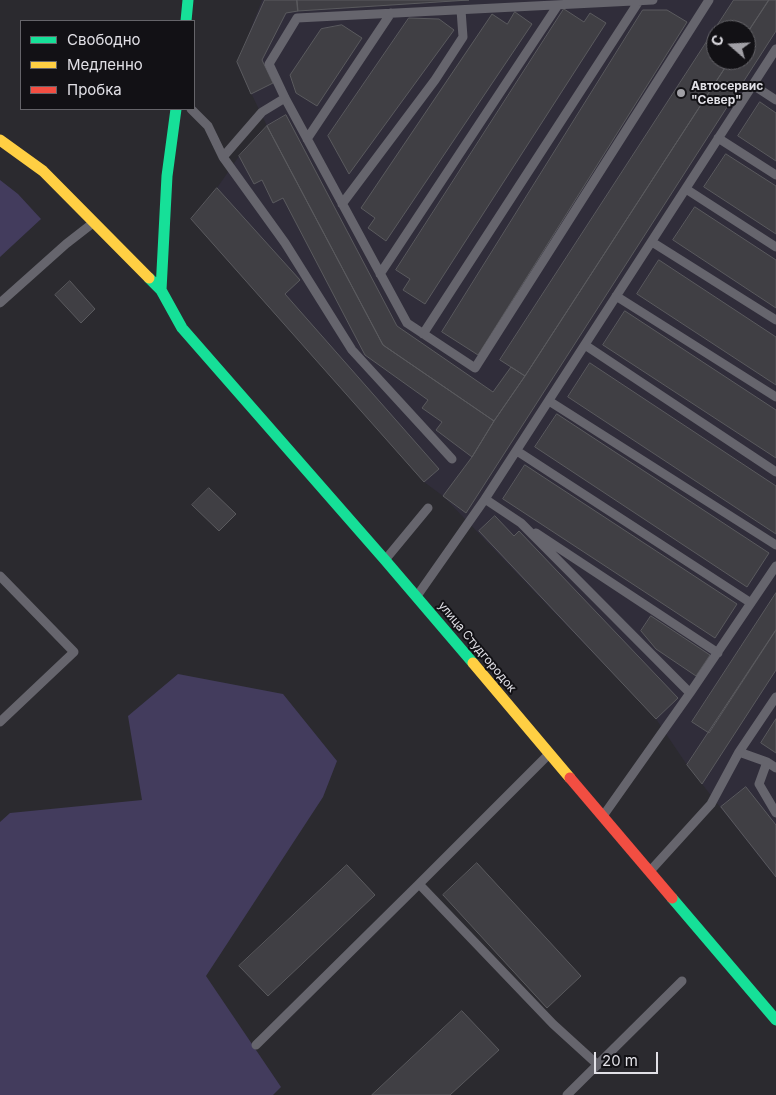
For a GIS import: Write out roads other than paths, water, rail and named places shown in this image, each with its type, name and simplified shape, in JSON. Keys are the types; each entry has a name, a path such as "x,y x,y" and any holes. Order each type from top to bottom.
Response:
{"street":[{"path":"186,20 188,0"},
{"path":"160,290 167,176 176,110"},
{"name":"улица Студгородок","path":"0,140 43,171 160,290 182,328 385,560 776,1020"}],"lane":[{"path":"653,0 297,18 269,64 285,98 406,323 475,368 709,0"},
{"path":"423,334 639,1"},
{"path":"380,274 558,5"},
{"path":"342,204 435,80 463,37 461,10"},
{"path":"307,139 391,13"},
{"path":"416,597 485,499 776,49"},
{"path":"753,85 776,100"},
{"path":"223,157 262,112 285,98"},
{"path":"191,110 208,126 223,157 285,243 352,350 452,459"},
{"path":"718,138 776,175"},
{"path":"686,189 776,247"},
{"path":"0,303 66,244 93,223"},
{"path":"652,242 776,320"},
{"path":"616,296 776,397"},
{"path":"585,345 776,472"},
{"path":"549,400 776,545"},
{"path":"516,451 751,603"},
{"path":"485,499 718,652"},
{"path":"385,560 428,508"},
{"path":"521,523 690,693"},
{"path":"603,817 776,566"},
{"path":"0,576 74,652 0,722"},
{"path":"650,872 711,804 739,752 776,697"},
{"path":"739,752 767,762 776,768"},
{"path":"256,1045 550,754"},
{"path":"767,762 758,784 776,813"},
{"path":"419,884 553,1024 598,1065"},
{"path":"567,1095 682,981"}],"place":[{"name":"Автосервис \"Север\"","path":"681,93"}]}
